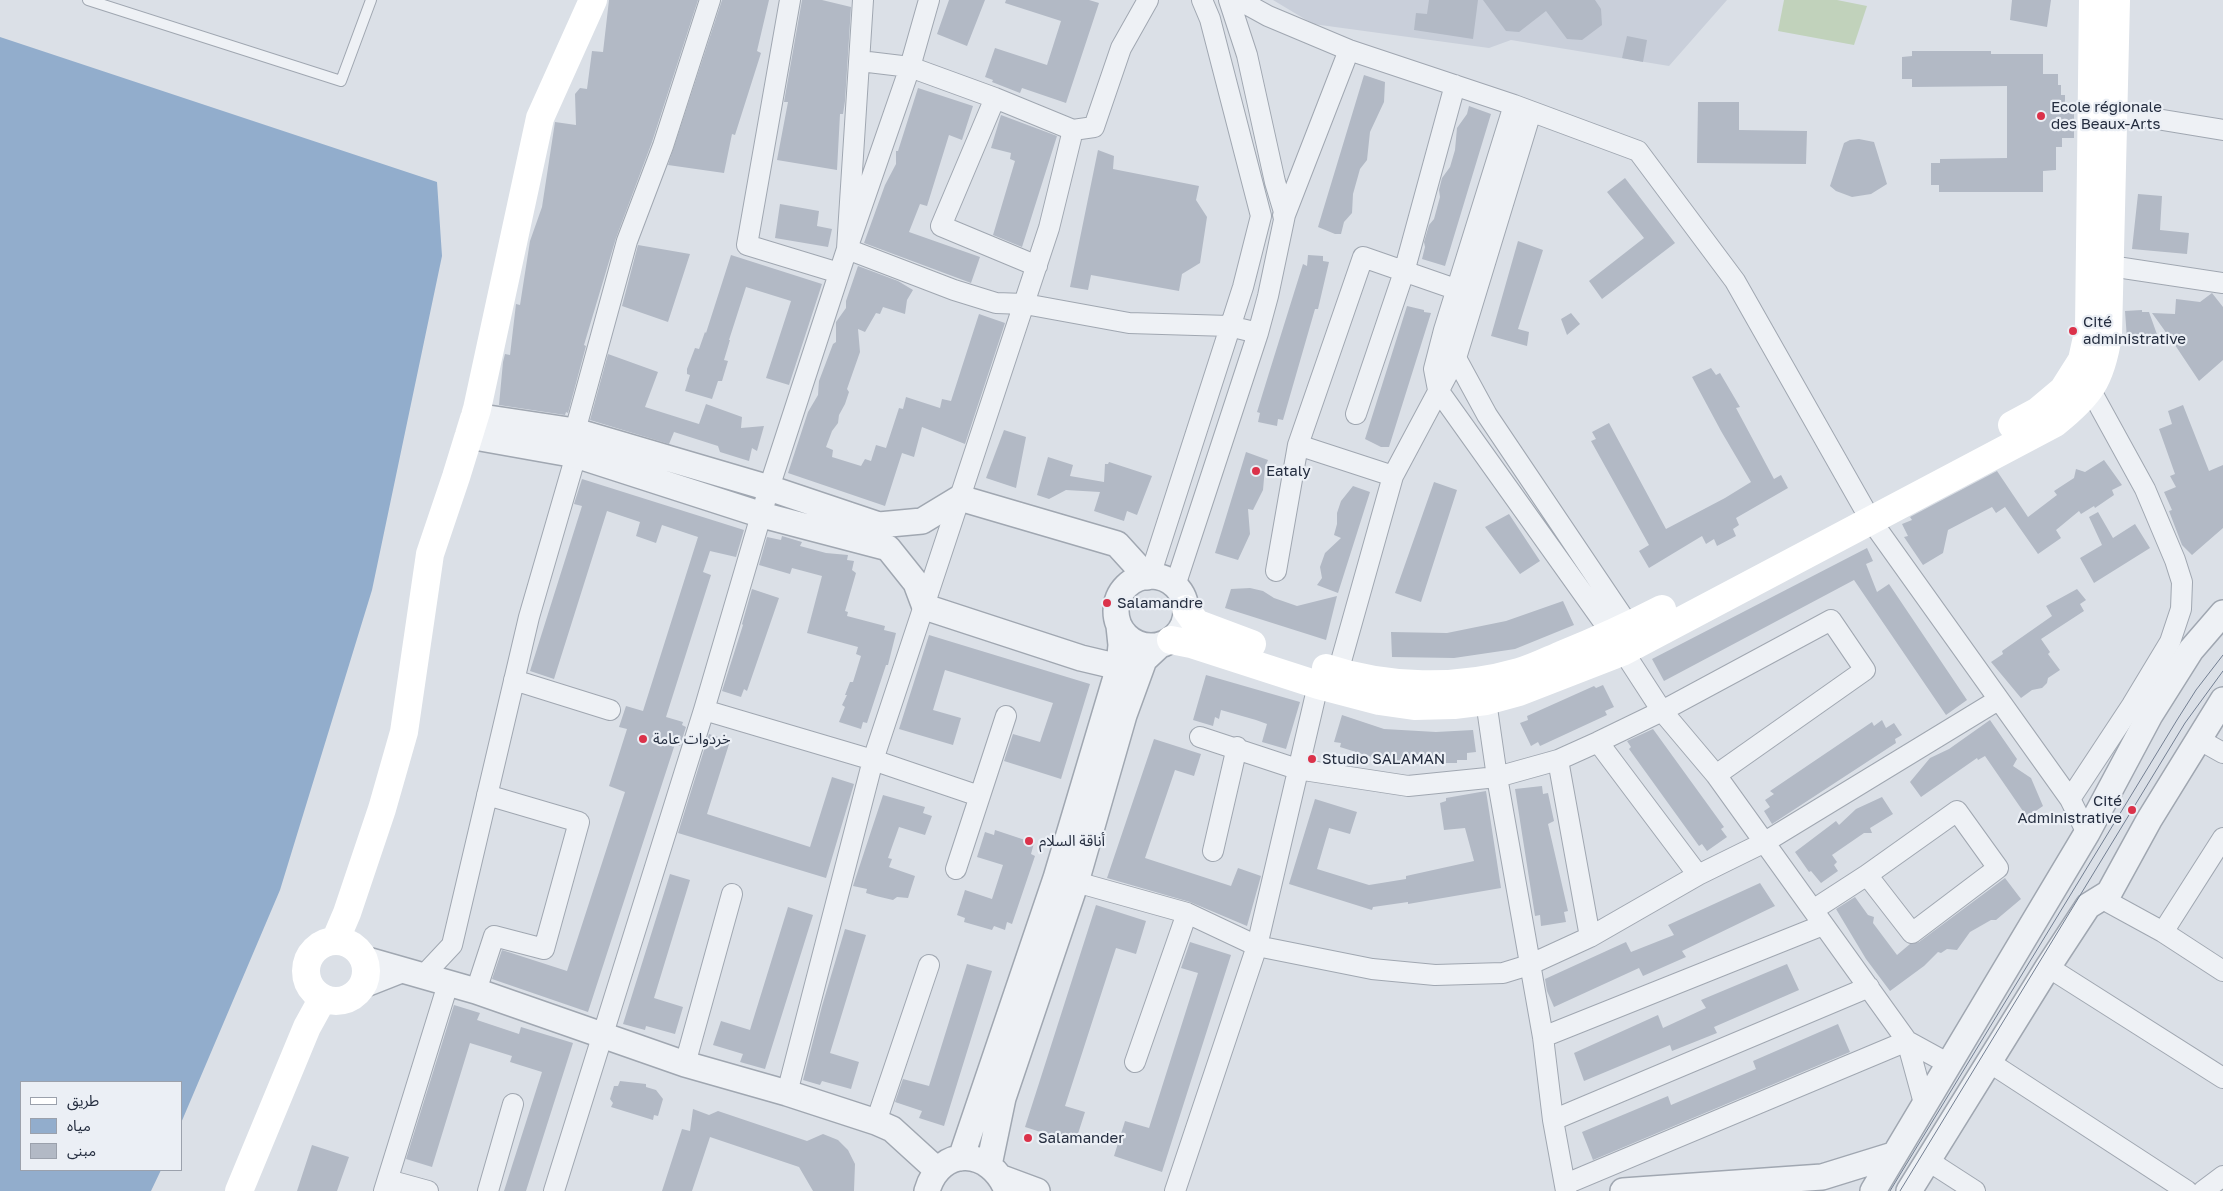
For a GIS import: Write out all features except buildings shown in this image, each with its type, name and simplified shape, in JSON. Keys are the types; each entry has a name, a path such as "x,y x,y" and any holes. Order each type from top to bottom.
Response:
{"main road":[{"path":"336,941 382,809 404,732 430,554 472,426 540,118 593,0"},
{"path":"1866,511 2038,411 2063,390 2082,360 2089,328 2093,0"},
{"path":"1180,597 1196,623 1379,701 1414,706 1454,705 1486,701 1519,692 1621,637 1866,511 2055,423 2077,406 2090,389 2104,362 2108,335 2116,0"},
{"path":"1165,643 1191,644 1328,679 1420,685 1468,682 1519,672 1621,637"},
{"path":"336,941 352,946 363,972 350,998 332,1000 323,998 315,992 309,984 306,974 307,964 317,948 326,943 336,941"},
{"path":"239,1191 307,1027 323,998"}],"street":[{"path":"412,973 452,945 529,617 628,241 663,146 710,0"},
{"path":"790,0 748,245 840,273"},
{"path":"847,249 863,0"},
{"path":"554,1191 704,710 769,488 847,249 910,67 929,0"},
{"path":"860,61 910,67 995,98 1073,130 1094,127 1122,48 1148,0"},
{"path":"1148,577 1243,287 1261,216 1210,18 1202,0"},
{"path":"1230,0 1247,55 1275,182 1285,215"},
{"path":"1239,0 1268,16 1350,50 1523,108 1638,151 1735,281 1866,511 1998,700 2070,799 2087,833"},
{"path":"999,1178 1003,1098 1076,882 1124,715 1144,660 1180,632 1184,621 1180,597 1258,333 1285,215 1350,50"},
{"path":"1356,414 1404,272 1455,85"},
{"path":"995,98 941,226 1037,266"},
{"path":"1523,108 1444,330 1434,369 1438,390 1621,637"},
{"path":"1175,1191 1257,946 1297,769 1393,476 1456,358 1523,108"},
{"path":"2114,112 2223,130"},
{"path":"787,1093 873,760 1025,304 1049,228 1073,130"},
{"path":"1261,216 1285,215"},
{"path":"847,249 954,290 996,303 1025,304 1129,324 1230,326 1258,333"},
{"path":"1276,570 1298,445 1363,257 1458,290"},
{"path":"2110,266 2223,283"},
{"path":"1456,358 1492,424 1621,637 1662,711 1716,775 1906,1041 1924,1103"},
{"path":"2070,799 2132,705 2170,642 2181,609 2182,582 2175,560 2144,489 2090,389"},
{"path":"472,426 576,443 769,488 879,525 922,521 960,498 1117,544 1148,577"},
{"path":"576,443 762,515 888,548 916,583 924,607"},
{"path":"1298,445 1393,476"},
{"path":"961,1158 1056,878 1119,667 1122,645 1116,615 1116,603 1121,593 1129,584 1148,577 1164,579 1180,597"},
{"path":"924,607 1081,658 1119,667"},
{"path":"1872,1191 2087,833 2150,715 2191,650 2223,613"},
{"path":"1200,736 1237,747 1297,769 1408,786 1497,777 1558,760 1598,742 1662,711 1831,620 1865,670 1716,775"},
{"path":"1119,626 1126,636 1136,643 1148,646 1165,643"},
{"path":"514,680 610,710"},
{"path":"1076,882 1187,913 1257,946 1372,969 1435,975 1503,973 1529,964 1590,937 1698,875 1765,842 1998,700"},
{"path":"1909,1191 2088,906 2109,893 2149,820 2223,700"},
{"path":"1486,701 1497,777 1543,1037 1553,1120 1566,1187 1906,1041"},
{"path":"704,710 873,760 979,796"},
{"path":"956,869 1006,716"},
{"path":"2198,740 2223,753"},
{"path":"1598,742 1698,875"},
{"path":"1214,851 1237,747"},
{"path":"1558,760 1590,937"},
{"path":"476,991 494,936 544,949 579,822 487,795"},
{"path":"1543,1037 1818,917 1867,875 1957,811 1998,868 1912,932 1867,875"},
{"path":"2163,932 2223,838"},
{"path":"2109,893 2110,902 2163,932 2223,971"},
{"path":"685,1064 732,894"},
{"path":"1135,1062 1187,913"},
{"path":"876,1122 929,965"},
{"path":"2048,967 2223,1078"},
{"path":"363,972 412,973 476,991 685,1064 787,1093 876,1122 892,1129 932,1181 948,1162 961,1158 981,1160 999,1178 1037,1191"},
{"path":"428,1191 386,1185 448,984"},
{"path":"1553,1120 1868,987"},
{"path":"1906,1041 1949,1064"},
{"path":"1989,1062 2187,1191"},
{"path":"488,1191 513,1104"},
{"path":"1623,1191 1822,1177 1893,1155"},
{"path":"1927,1160 1975,1191"},
{"path":"2203,1191 2223,1176"}],"lane":[{"path":"88,0 341,80 371,0"}],"shaded area":[{"path":"1273,0 1727,0 1669,66 1511,40 1489,48 1313,24"}],"green space":[{"path":"1784,0 1837,0 1867,6 1854,45 1778,31"}],"water":[{"path":"0,37 437,182 442,256 372,590 280,890 182,1121 182,1081 20,1081 20,1171 161,1171 151,1191 0,1191"}],"tram line":[{"path":"1890,1191 2177,720 2196,690 2223,655"},
{"path":"1900,1191 2185,723 2223,671"}],"place":[{"name":"Ecole régionale des Beaux-Arts","path":"2041,116"},
{"name":"Cité administrative","path":"2073,331"},
{"name":"Eataly","path":"1256,471"},
{"name":"Salamandre","path":"1107,603"},
{"name":"خردوات عامة","path":"643,739"},
{"name":"Studio SALAMAN","path":"1312,759"},
{"name":"Cité Administrative","path":"2132,810"},
{"name":"أناقة السلام","path":"1029,841"},
{"name":"Salamander","path":"1028,1138"}]}
